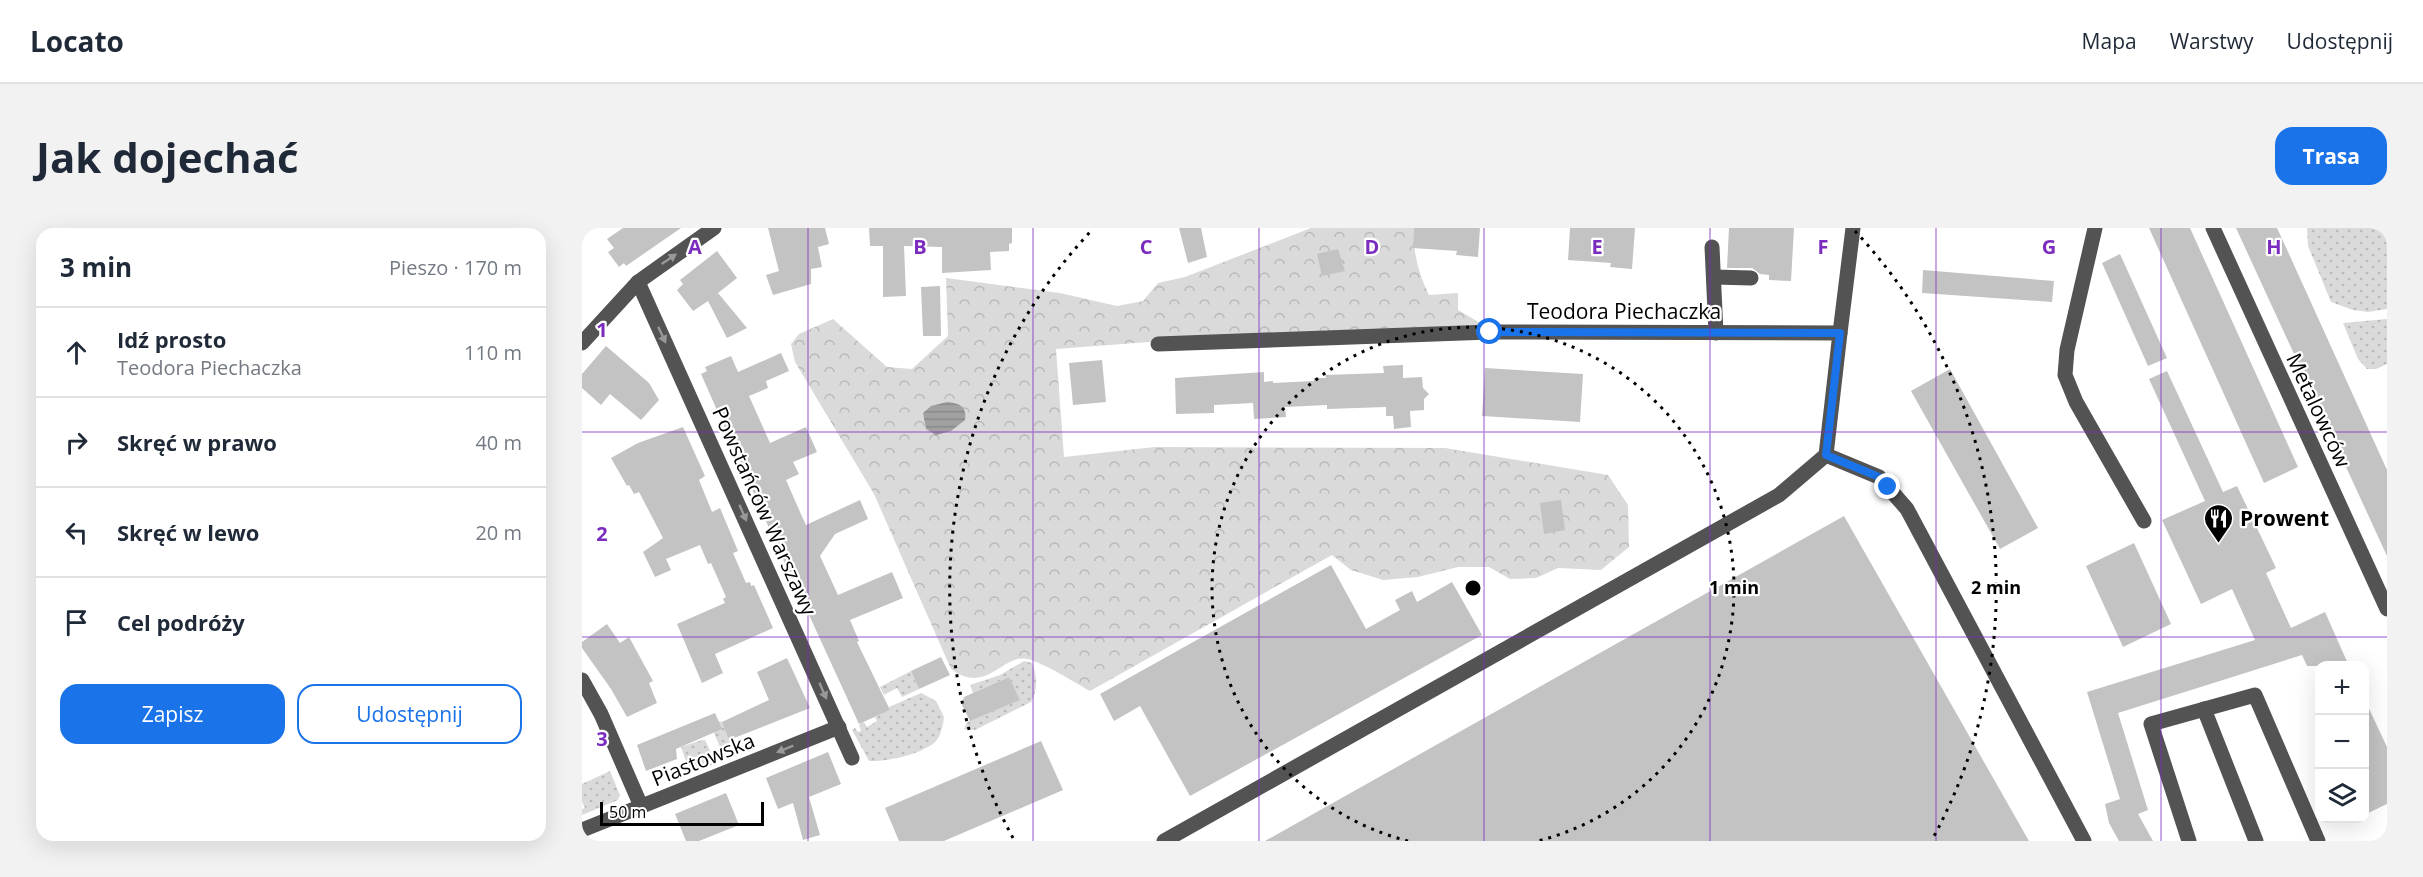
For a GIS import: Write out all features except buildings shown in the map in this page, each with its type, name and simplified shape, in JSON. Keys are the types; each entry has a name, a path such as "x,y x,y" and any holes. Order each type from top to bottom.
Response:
{"street":[{"path":"582,343 638,282 714,228"},
{"path":"1164,841 1779,495 1826,455 1853,228"},
{"path":"2095,228 2067,350 2065,375 2076,402 2144,521"},
{"name":"Metalowców","path":"2213,228 2387,609"},
{"path":"1712,246 1716,333"},
{"path":"1714,277 1751,278"},
{"name":"Powstańców Warszawy","path":"638,282 852,758"},
{"name":"Teodora Piechaczka","path":"1158,344 1490,332 1840,333"},
{"path":"1826,455 1879,477 1907,509 2084,841"},
{"path":"582,680 601,714 641,806"},
{"path":"2189,841 2151,724 2255,695 2318,841"},
{"path":"2204,709 2256,841"},
{"name":"Piastowska","path":"582,830 839,727"}],"green space":[{"path":"1311,228 1414,228 1417,262 1429,295 1458,293 1458,310 1487,327 1149,342 1056,349 1064,457 1155,447 1445,448 1608,475 1628,505 1629,547 1601,570 1558,568 1536,578 1510,579 1489,567 1458,567 1418,577 1383,580 1351,570 1332,555 1090,691 1028,659 1010,662 993,672 975,678 964,676 951,669 874,494 795,362 791,344 799,334 833,319 887,367 912,369 948,336 946,278 1060,293 1117,306 1143,301 1158,283 1185,277"},
{"path":"2307,228 2387,228 2387,309 2368,312 2353,310 2331,302 2308,246"},
{"path":"2387,319 2387,364 2376,369 2367,369 2358,359 2343,323"},
{"path":"1024,661 1032,663 1035,673 1036,688 1031,702 975,730 964,729 967,722 1019,700 1009,677 973,693 970,685 1000,675"},
{"path":"911,671 919,689 902,697 897,688 884,695 880,687"},
{"path":"921,693 936,701 944,717 937,740 915,753 869,761 852,730 855,728 858,732 861,731 859,725 864,722 867,727 877,721 875,717 890,710 889,707"},
{"path":"719,721 722,722 736,755 725,759 711,726"},
{"path":"705,740 716,763 690,773 681,747"},
{"path":"610,771 620,795 618,800 582,815 582,809 585,808 582,802 582,784"}],"shaded area":[{"path":"947,402 962,406 965,420 951,431 936,435 926,429 923,413 931,406"}],"place":[{"name":"Prowent","path":"2219,544"}],"route":[{"path":"1490,332 1840,333 1826,455 1879,477 1888,487"}]}
